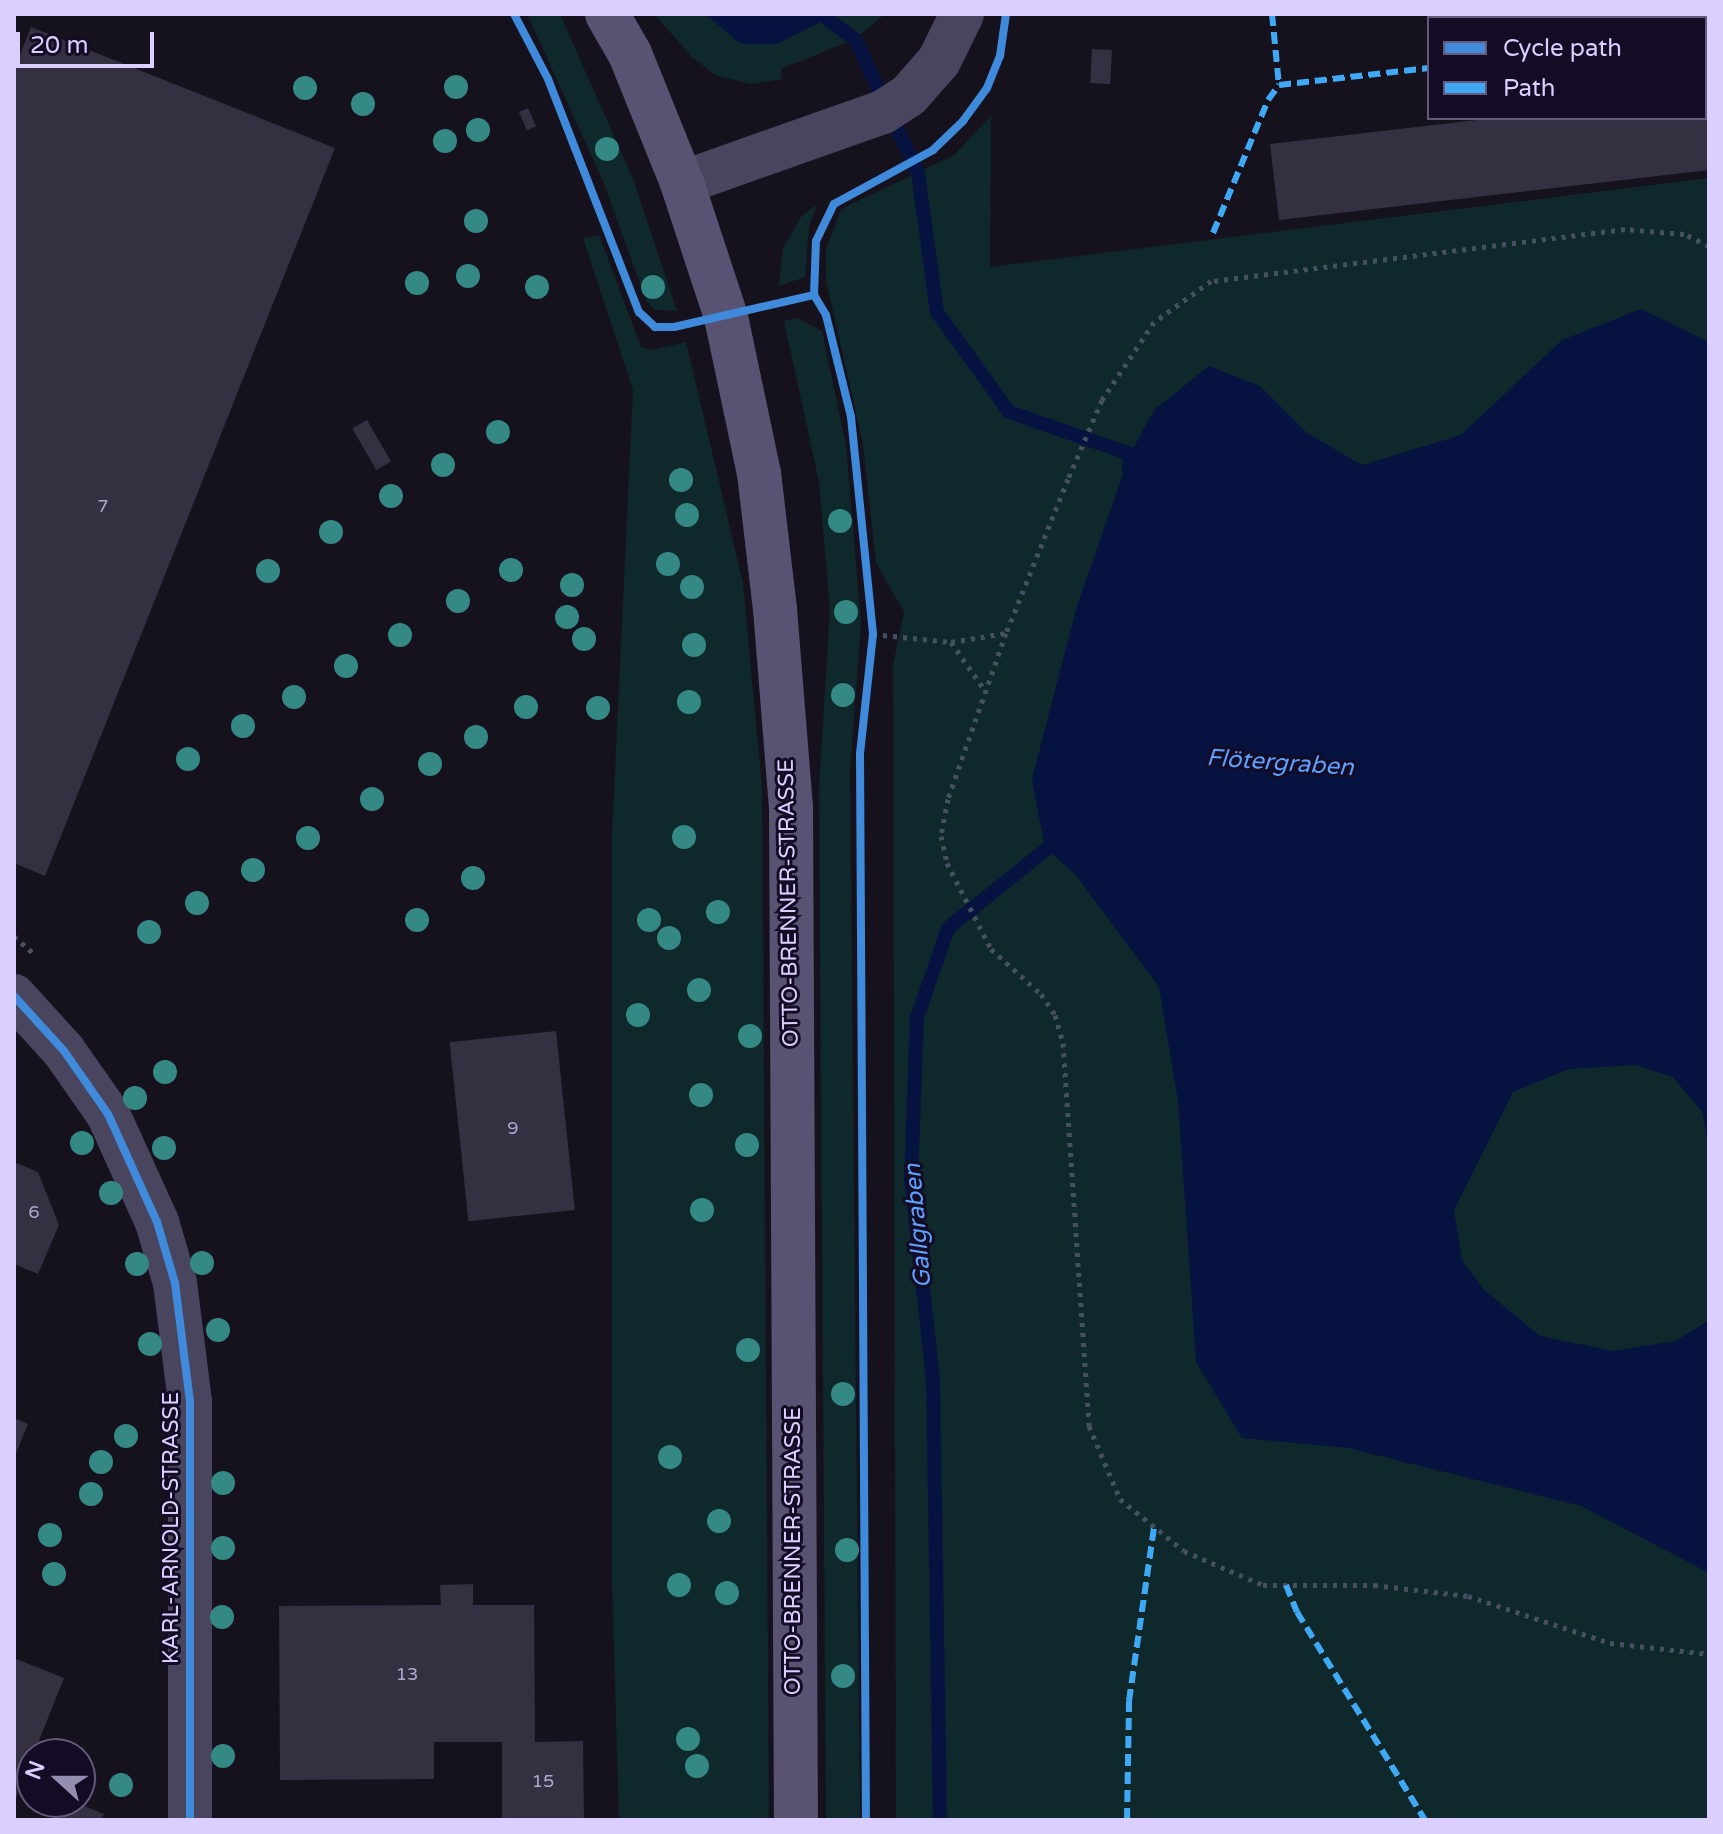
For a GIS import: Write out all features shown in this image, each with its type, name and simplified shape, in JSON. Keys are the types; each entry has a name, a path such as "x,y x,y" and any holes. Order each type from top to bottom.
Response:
{"main road":[{"name":"OTTO-BRENNER-STRASSE","path":"607,14 630,54 682,183 729,329 759,473 788,761 796,1820"}],"street":[{"path":"682,183 856,124 909,95 955,31"},
{"name":"KARL-ARNOLD-STRASSE","path":"14,996 64,1051 108,1114 157,1222 175,1283 190,1402 190,1820"}],"path":[{"path":"1709,246 1684,234 1625,229 1211,281 1154,322 1102,400 1006,633 948,799 941,836 947,863 991,949 1041,994 1055,1015 1063,1043 1089,1426 1120,1499 1184,1551 1263,1585 1374,1585 1468,1596 1610,1643 1709,1654"},
{"path":"871,618 871,649"},
{"path":"873,634 951,642 1006,633"},
{"path":"951,642 986,692"}],"green space":[{"path":"527,14 560,14 633,179 677,311 655,310 646,300 603,181"},
{"path":"654,14 885,14 855,39 781,69 782,79 751,84 717,76 693,58"},
{"path":"991,116 990,267 1709,178 1709,1820 896,1820 893,665 904,612 876,563 863,444 826,280 826,249 841,209 954,155"},
{"path":"817,204 809,227 805,277 779,286 783,248 801,217"},
{"path":"599,235 641,347 653,350 686,342 743,583 762,788 769,1820 619,1820 612,1579 612,837 633,390 583,238"},
{"path":"797,318 822,331 846,446 861,623 850,772 860,1820 826,1820 819,789 830,608 819,482 784,321"}],"water":[{"path":"705,14 828,14 827,19 777,44 741,44"},
{"path":"1641,309 1709,342 1709,1147 1702,1112 1673,1077 1636,1065 1569,1069 1513,1092 1454,1210 1462,1260 1483,1289 1540,1336 1613,1351 1676,1341 1709,1320 1709,1573 1581,1506 1348,1448 1242,1438 1196,1362 1178,1100 1159,987 1075,874 1045,848 1032,779 1077,606 1130,454 1154,410 1209,366 1260,386 1307,433 1362,465 1461,435 1562,340"}],"building":[{"path":"1640,14 1709,14 1709,25 1707,16"},
{"path":"31,27 335,148 45,876 14,863 14,70"},
{"path":"1092,49 1112,50 1110,84 1090,83"},
{"path":"1709,93 1709,170 1279,220 1270,144 1477,120 1707,120"},
{"path":"528,108 536,126 527,130 519,112"},
{"path":"367,420 391,462 376,470 352,428"},
{"path":"556,1031 575,1210 468,1221 450,1042"},
{"path":"14,1162 38,1172 59,1225 38,1274 14,1264"},
{"path":"14,1418 28,1424 14,1458"},
{"path":"473,1584 473,1605 534,1605 535,1742 583,1741 584,1820 502,1820 502,1742 434,1742 434,1779 280,1780 279,1606 441,1605 440,1585"},
{"path":"14,1658 64,1678 40,1738 16,1738 14,1803"},
{"path":"96,1811 104,1814 101,1820 62,1818 96,1818"}],"waterway":[{"name":"Flötergraben","path":"829,14 827,19 855,39 918,173 937,312 1009,412 1130,454 1129,470"},
{"name":"Gallgraben","path":"940,1820 933,1380 911,1179 917,1018 948,928 1058,840"}],"marked path":[{"path":"1272,14 1279,85"},
{"path":"1213,233 1268,100 1279,85 1427,68"},
{"path":"1127,1820 1129,1701 1154,1527"},
{"path":"1286,1585 1297,1612 1425,1820"}],"cycle path":[{"path":"514,14 548,79 639,312 655,327 674,327 814,295 826,315 851,417 873,634 860,754 866,1820"},
{"path":"814,295 816,241 834,204 933,150 963,121 987,88 1000,56 1006,14"},
{"path":"14,996 64,1051 108,1114 157,1222 175,1283 190,1402 190,1820"}]}
